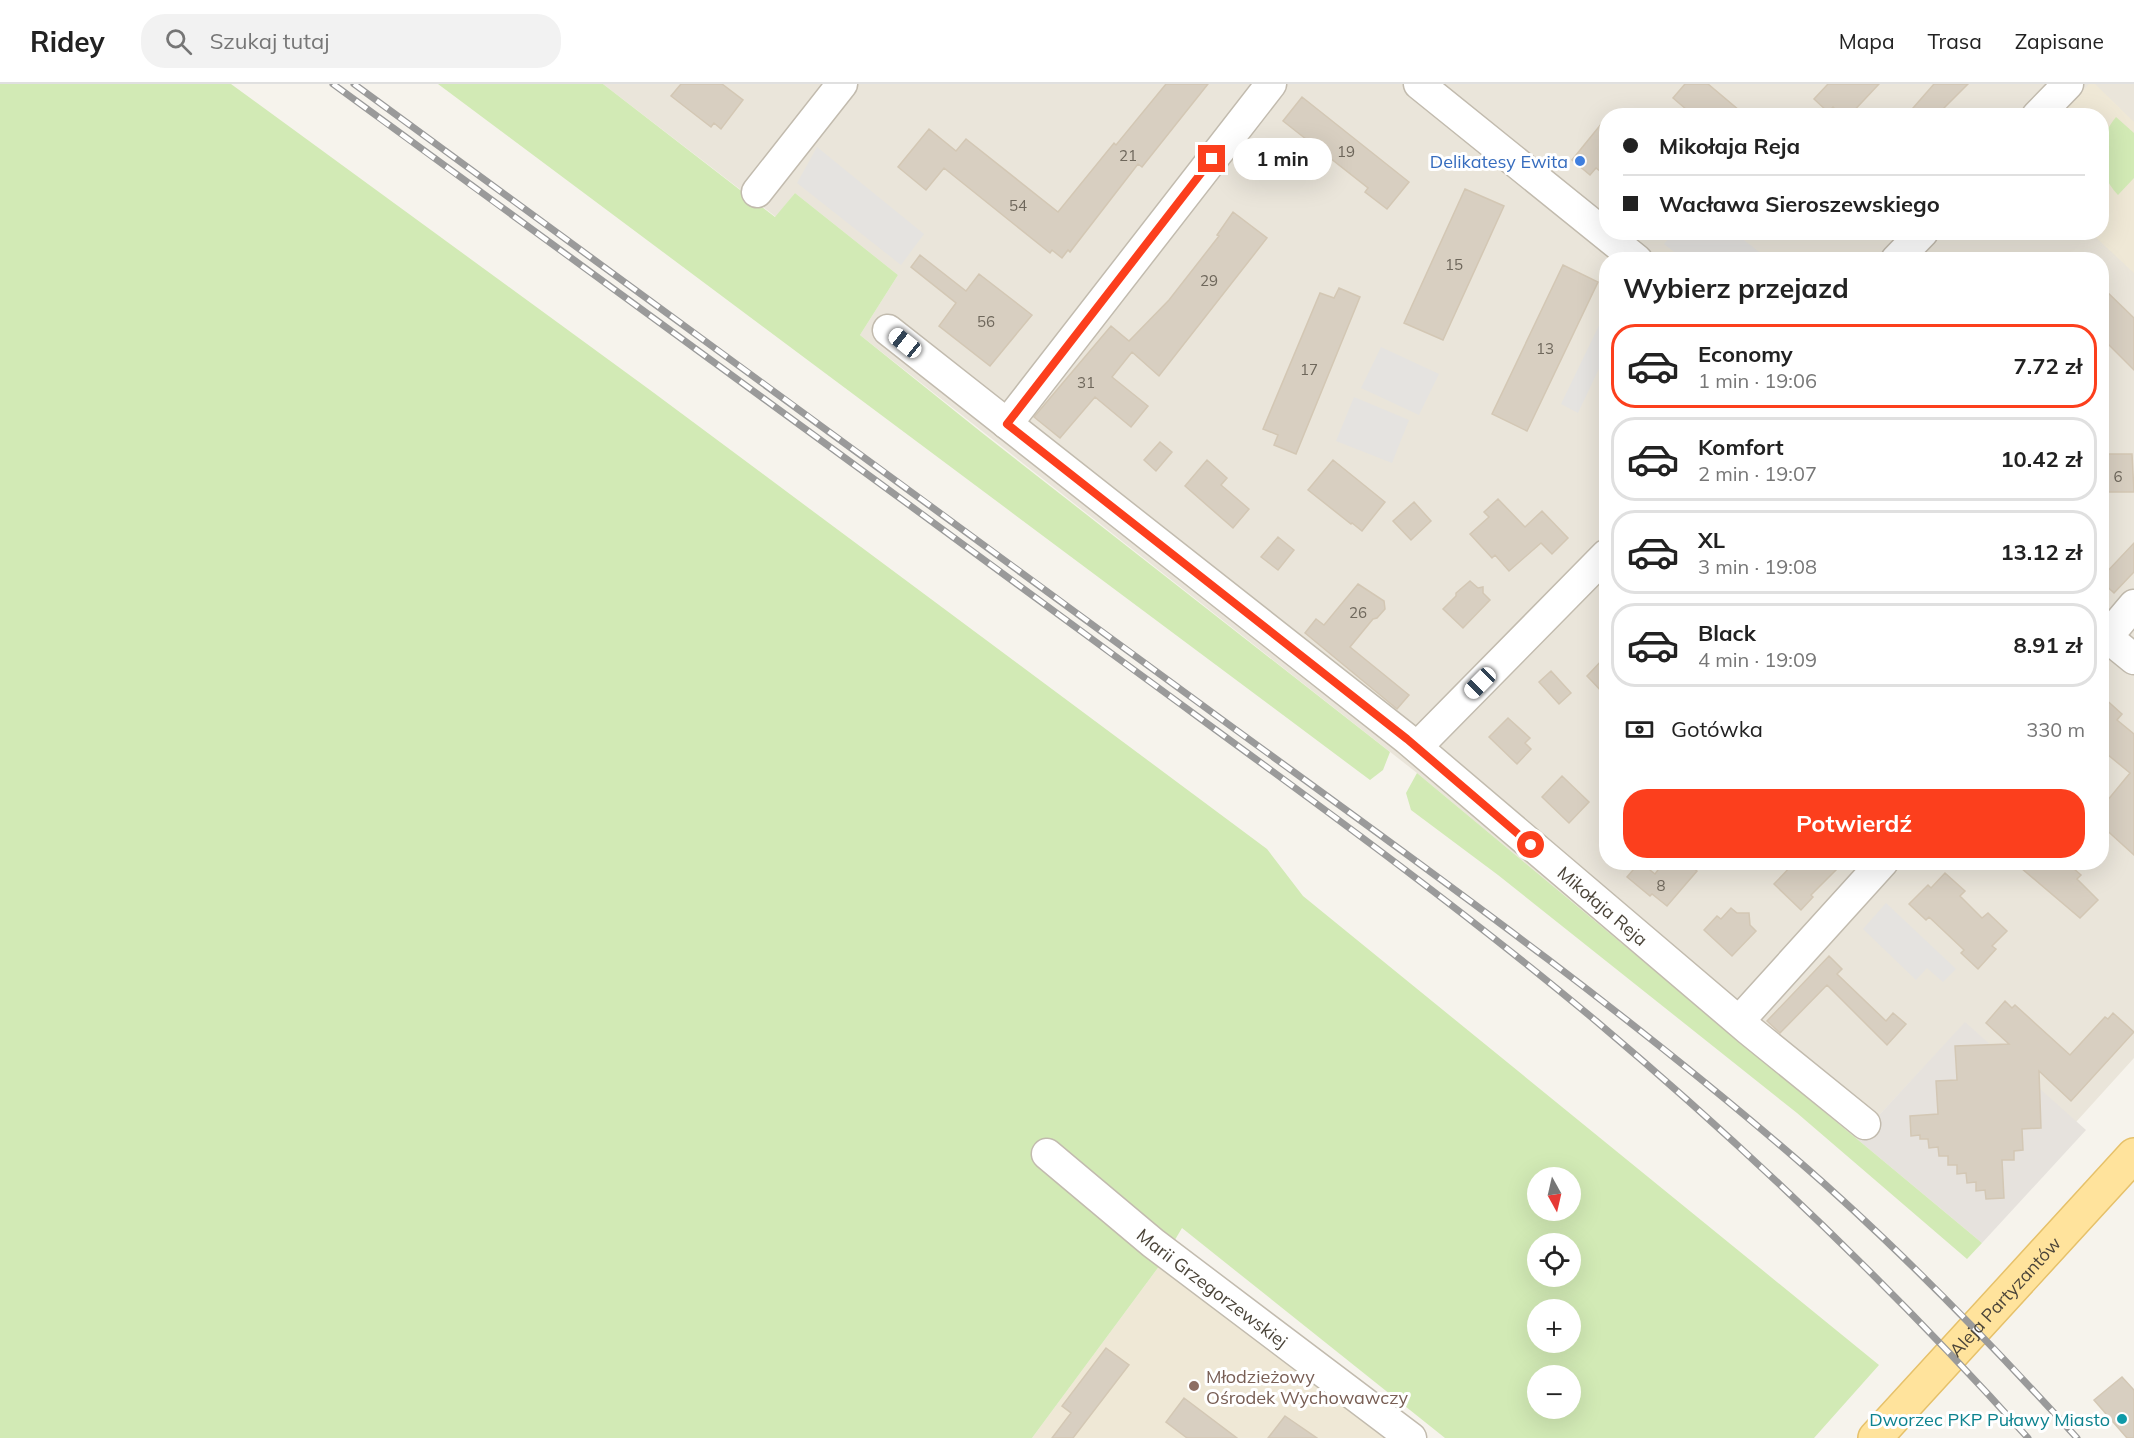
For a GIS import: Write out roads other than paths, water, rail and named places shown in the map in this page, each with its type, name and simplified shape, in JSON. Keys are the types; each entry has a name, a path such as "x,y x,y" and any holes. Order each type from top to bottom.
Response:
{"main road":[{"name":"Aleja Partyzantów","path":"1875,1438 2134,1155"}],"street":[{"path":"758,192 842,84"},
{"path":"1007,424 1271,84"},
{"path":"1419,84 1599,229"},
{"path":"2045,108 2068,84"},
{"path":"1612,240 1627,252"},
{"path":"1904,252 1915,240"},
{"name":"Mikołaja Reja","path":"888,330 1417,747 1739,1021 1865,1124"},
{"path":"1417,747 1599,562"},
{"path":"2109,630 2134,605"},
{"path":"2109,639 2134,659"},
{"path":"1739,1021 1876,870"},
{"name":"Marii Grzegorzewskiej","path":"1047,1154 1153,1243 1411,1438"}],"railway":[{"path":"333,84 1288,783 1475,923 1596,1021 1765,1170 1873,1275 2028,1438"},
{"path":"354,84 1438,877 1655,1042 1795,1158 1869,1225 1975,1329 2077,1438"}],"place":[{"name":"Delikatesy Ewita","path":"1580,161"},
{"name":"Młodzieżowy Ośrodek Wychowawczy","path":"1194,1386"},
{"name":"Dworzec PKP Puławy Miasto","path":"2122,1419"}]}
